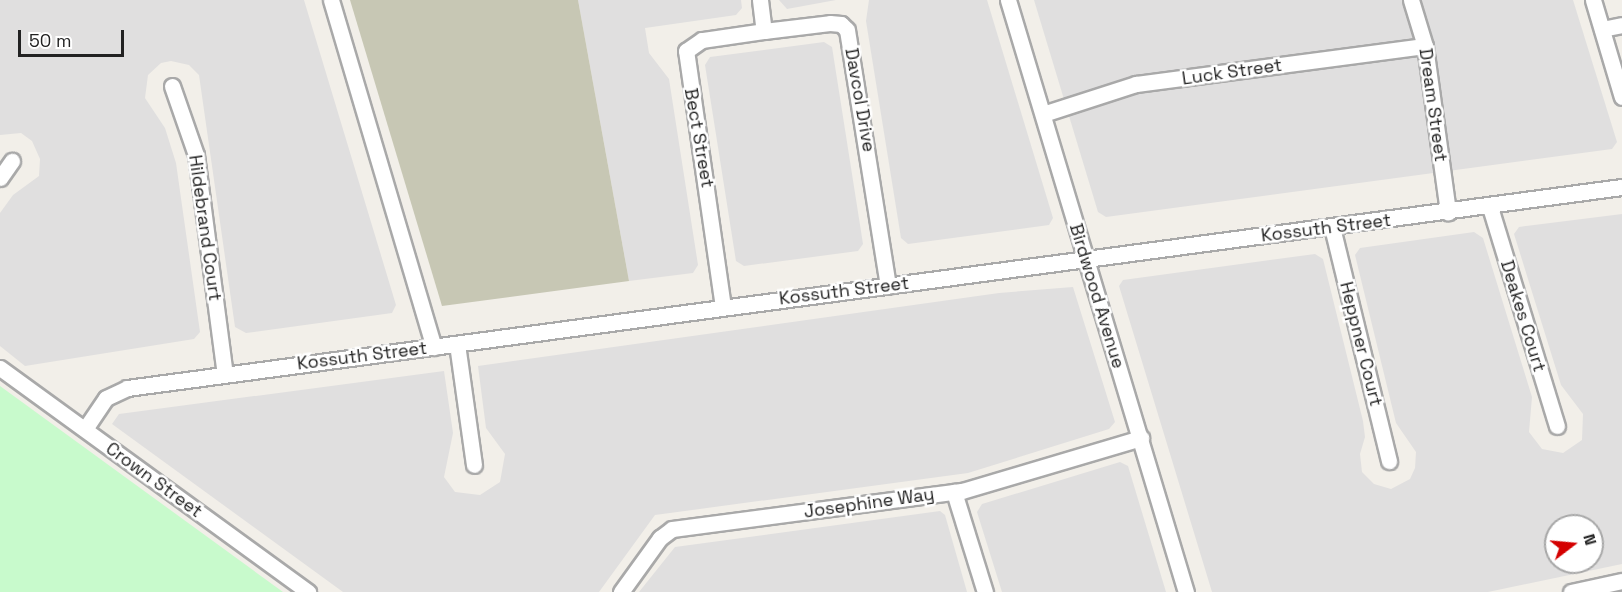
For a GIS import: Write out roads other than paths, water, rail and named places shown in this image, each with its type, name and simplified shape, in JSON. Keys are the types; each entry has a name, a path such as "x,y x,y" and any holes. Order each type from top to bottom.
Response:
{"street":[{"path":"331,0 434,347"},
{"path":"760,0 764,31"},
{"name":"Birdwood Avenue","path":"1008,0 1084,260 1141,438 1186,592"},
{"name":"Dream Street","path":"1411,0 1425,46 1448,212"},
{"path":"1593,0 1622,97"},
{"name":"Davcol Drive","path":"764,31 830,23 846,28 872,172 888,286"},
{"path":"1602,29 1622,25"},
{"name":"Bect Street","path":"723,307 686,51 702,40 764,31"},
{"name":"Luck Street","path":"1043,114 1136,84 1425,46"},
{"name":"Hildebrand Court","path":"172,86 196,155 225,375"},
{"path":"0,178 12,160"},
{"name":"Kossuth Street","path":"85,429 106,398 118,390 723,307 1490,207 1622,187"},
{"name":"Deakes Court","path":"1490,207 1557,426"},
{"name":"Heppner Court","path":"1332,227 1389,461"},
{"path":"458,344 474,465"},
{"name":"Crown Street","path":"0,368 308,592"},
{"name":"Josephine Way","path":"621,592 660,538 672,530 954,492 1141,438"},
{"path":"954,492 985,592"},
{"path":"1571,592 1622,581"}]}
